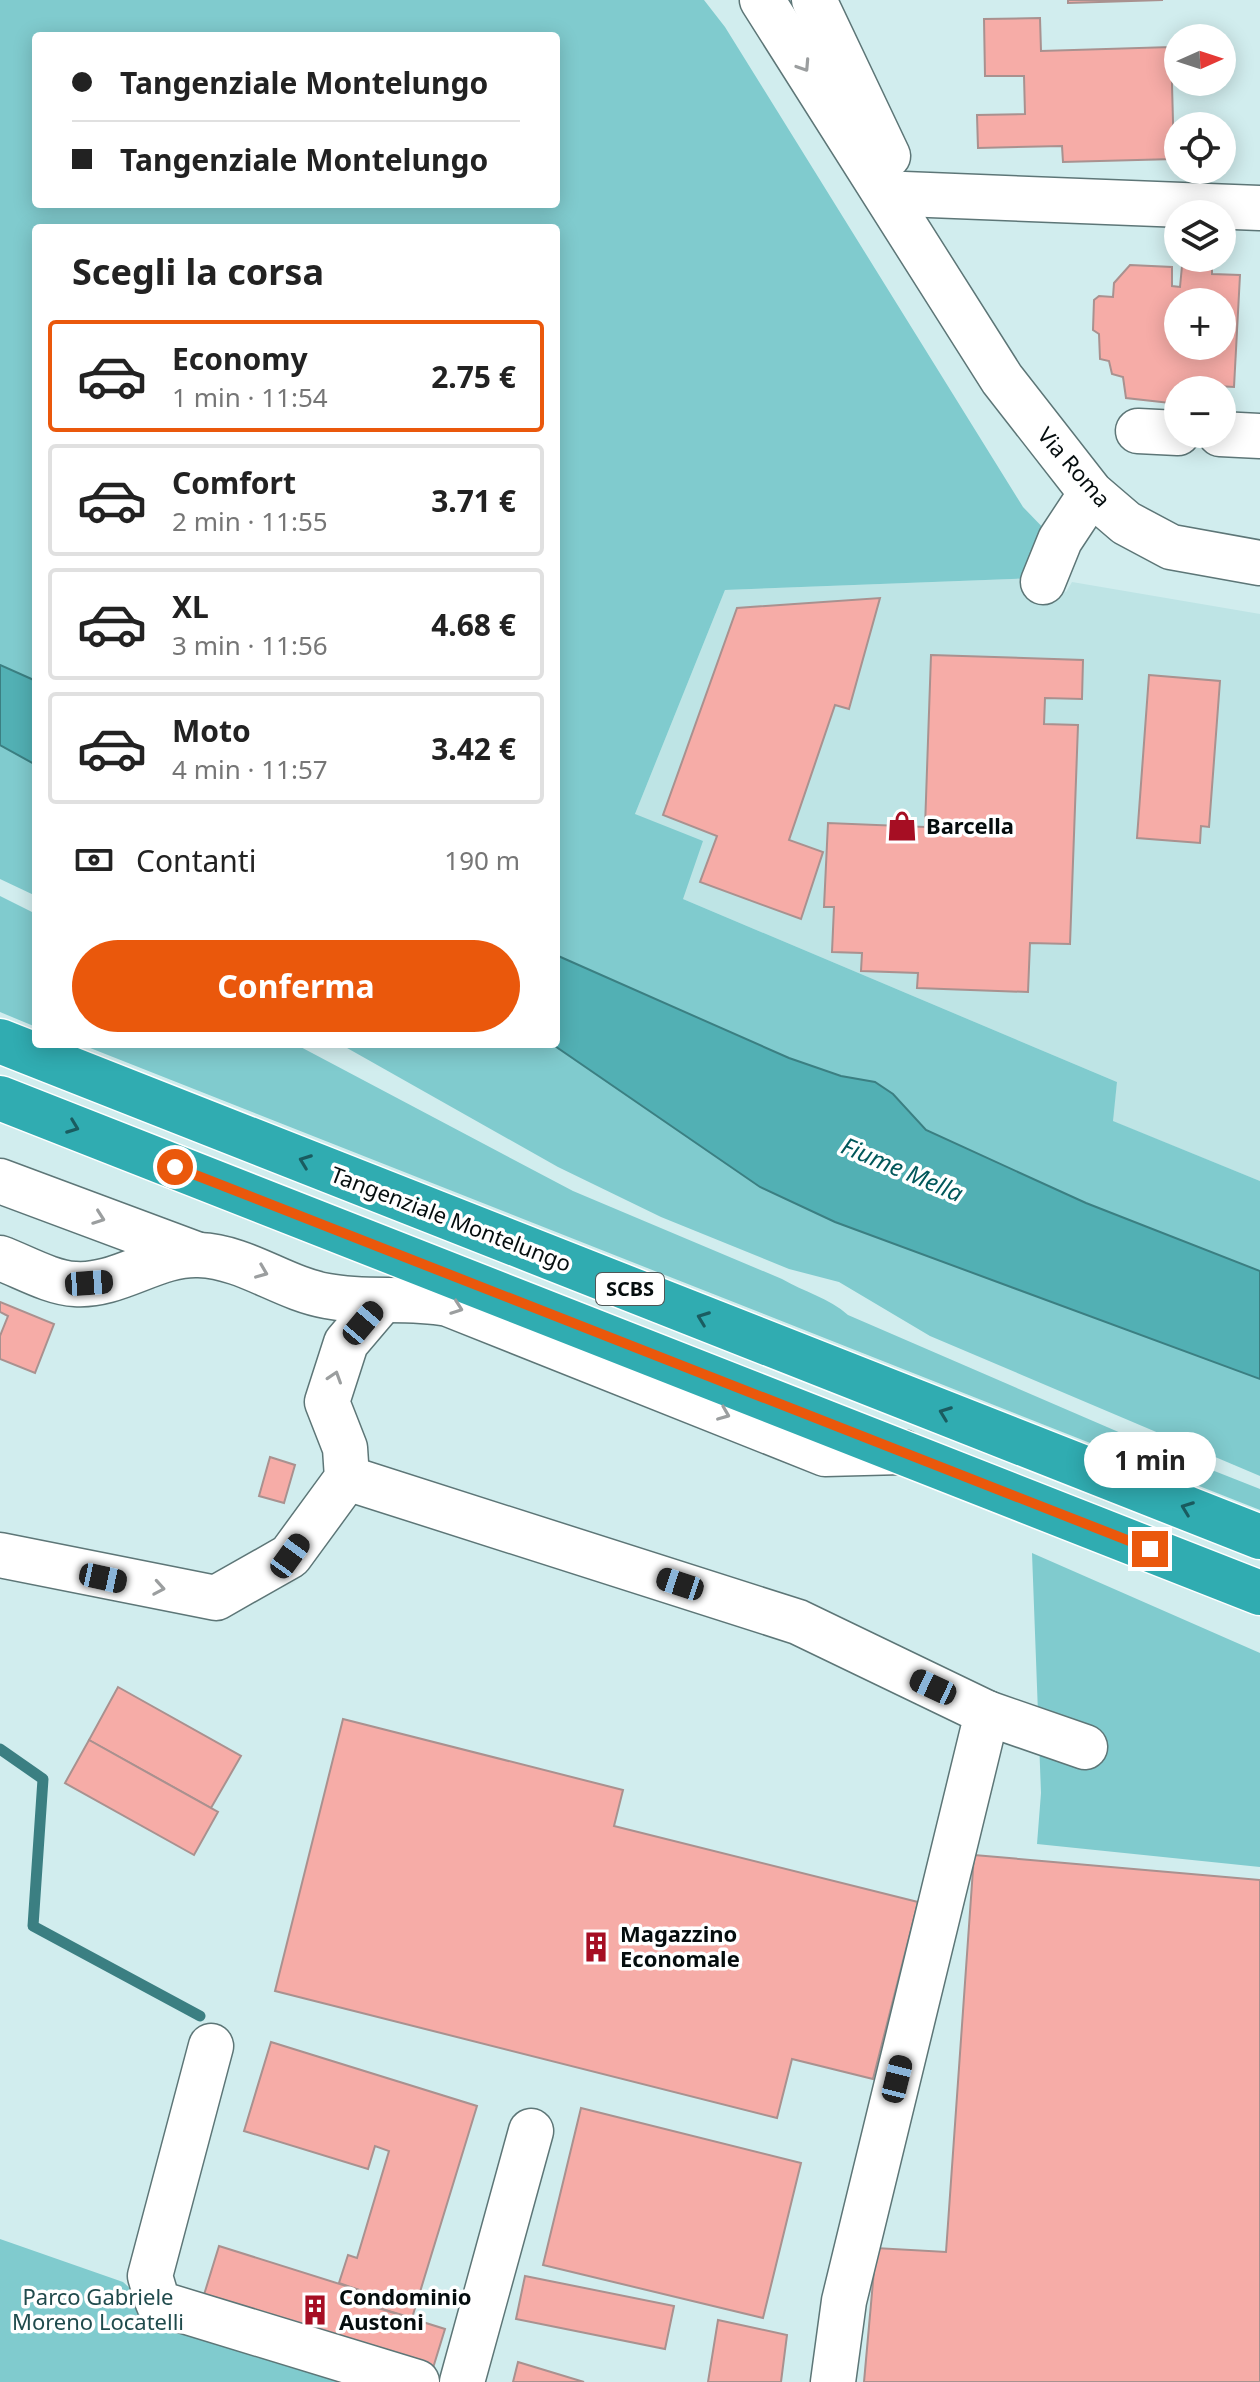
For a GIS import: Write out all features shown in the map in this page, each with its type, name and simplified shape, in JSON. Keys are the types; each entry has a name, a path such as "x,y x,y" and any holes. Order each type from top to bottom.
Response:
{"highway":[{"name":"Tangenziale Montelungo","path":"0,1041 1260,1537"},
{"name":"SCBS","path":"0,1098 1260,1593"}],"street":[{"name":"Via Roma","path":"762,0 1002,379 1091,493 1126,523 1171,547 1260,563"},
{"name":"Via Roma","path":"814,0 946,291"},
{"path":"904,194 1260,208"},
{"path":"1236,435 1260,436"},
{"path":"1043,582 1060,540 1091,493"},
{"path":"0,1181 196,1254 230,1259 324,1296 380,1303 423,1299 448,1304 825,1454 902,1452"},
{"path":"0,1258 73,1284 105,1282 196,1254"},
{"path":"0,1555 216,1598 290,1556 347,1478 345,1448 327,1402 346,1343 380,1303"},
{"path":"347,1478 798,1622 987,1713 1085,1747"},
{"path":"833,2382 848,2286 987,1713"},
{"path":"211,2046 150,2276 158,2303 417,2382"},
{"path":"462,2382 531,2131"}],"shaded area":[{"name":"Barcella","path":"1036,578 1066,592 1072,582 1260,614 1260,1181 1112,1121 1117,1082 683,899 635,814 725,590"}],"green space":[{"path":"0,0 704,0 725,27 1023,507 1051,536 1036,578 725,590 635,814 703,841 683,899 1117,1082 1113,1121 1260,1181 1260,1271 1086,1203 926,1130 893,1094 875,1082 841,1076 789,1058 560,957 560,224 32,224 32,679 0,665"},
{"path":"0,745 32,763 32,894 0,879"},
{"path":"0,896 32,912 32,1025 0,1012"},
{"path":"90,1048 303,1048 573,1191 782,1279 833,1304 848,1315 1151,1446 1260,1489 1260,1510"},
{"path":"347,1048 558,1048 760,1187 835,1222 1260,1379 1260,1476 930,1336 839,1282 789,1269 661,1217 558,1167"},
{"path":"1032,1553 1260,1653 1260,1867 1037,1844 1041,1793"},
{"name":"Parco Gabriele Moreno Locatelli","path":"0,2239 123,2282 153,2309 390,2382 0,2382"}],"water":[{"path":"0,665 32,679 32,763 0,745"},
{"name":"Fiume Mella","path":"560,957 789,1058 841,1076 875,1082 893,1094 926,1130 1086,1203 1260,1271 1260,1379 835,1222 760,1187 558,1048"}],"building":[{"path":"1068,0 1163,0 1068,3"},
{"path":"1040,18 1041,51 1164,47 1164,96 1172,96 1173,112 1164,112 1164,159 1063,162 1062,146 978,148 977,115 1025,114 1024,76 985,76 984,19"},
{"path":"1130,265 1164,267 1164,272 1172,272 1172,286 1180,287 1181,272 1240,275 1236,350 1236,288 1164,288 1164,360 1235,360 1235,376 1164,376 1164,402 1126,398 1123,377 1112,374 1109,361 1100,359 1099,334 1093,330 1094,300 1099,296 1113,297 1114,283"},
{"path":"880,598 849,709 835,705 789,840 823,852 801,919 700,882 717,836 663,815 737,608"},
{"name":"Barcella","path":"931,655 1083,660 1082,699 1045,698 1044,724 1078,725 1070,944 1030,943 1028,992 917,988 918,973 861,971 862,953 832,952 834,907 824,907 828,823 925,827"},
{"path":"1149,675 1220,681 1209,827 1201,826 1200,843 1137,838"},
{"path":"0,1302 54,1324 35,1373 0,1359 0,1336 8,1316 0,1312"},
{"path":"270,1457 295,1465 284,1503 259,1496"},
{"path":"118,1687 241,1756 211,1808 89,1740"},
{"name":"Magazzino Economale","path":"343,1719 623,1790 614,1826 918,1902 873,2079 792,2059 777,2118 275,1991"},
{"path":"89,1740 218,1812 194,1855 65,1783"},
{"path":"974,1855 1260,1880 1260,2382 864,2382 876,2248 946,2252"},
{"path":"271,2042 477,2106 412,2318 359,2302 362,2291 339,2283 348,2255 357,2258 389,2151 375,2146 368,2169 244,2131"},
{"path":"581,2108 801,2163 763,2318 543,2265"},
{"name":"Condominio Austoni","path":"219,2246 362,2291 359,2302 445,2329 433,2368 203,2298"},
{"path":"525,2276 674,2306 665,2349 516,2319"},
{"path":"718,2320 787,2335 781,2382 708,2382"},
{"path":"518,2362 584,2382 513,2382"}],"waterway":[{"path":"0,1749 43,1779 33,1926 200,2016"}],"place":[{"name":"Barcella","path":"902,826"},
{"name":"Magazzino Economale","path":"596,1947"},
{"name":"Condominio Austoni","path":"315,2310"}],"route":[{"path":"175,1167 1150,1549"}]}
